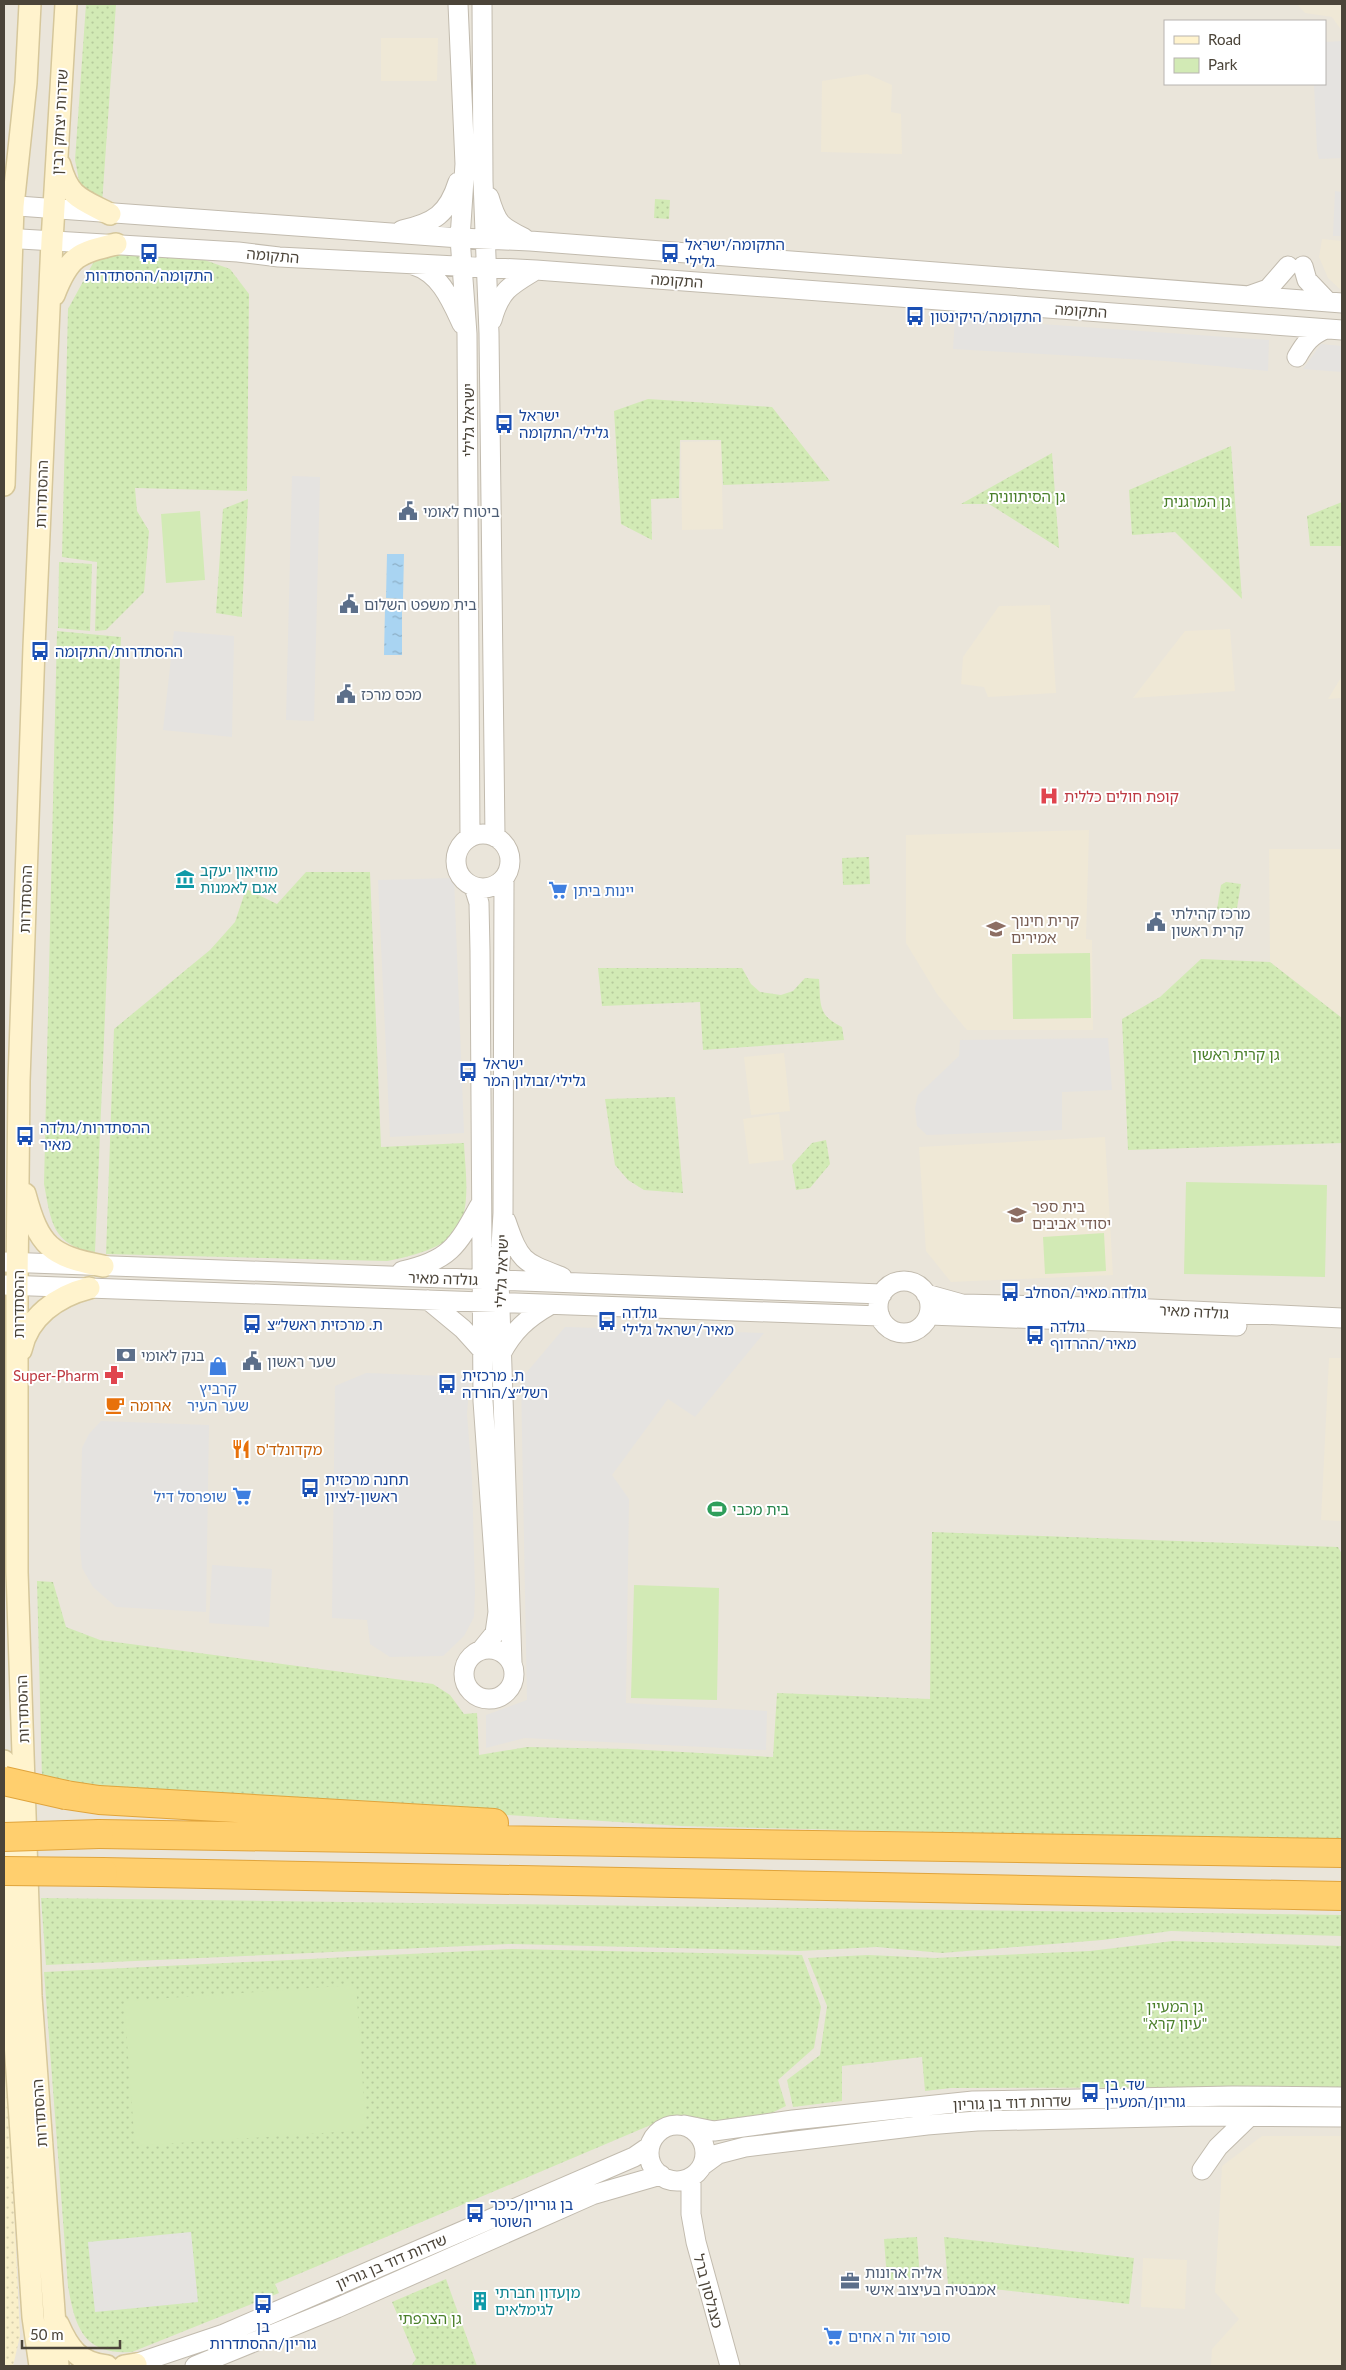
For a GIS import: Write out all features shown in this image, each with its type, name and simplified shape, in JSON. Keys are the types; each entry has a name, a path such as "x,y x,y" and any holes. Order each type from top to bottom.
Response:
{"highway":[{"path":"4,1781 66,1795 117,1801 419,1817 752,1843"},
{"path":"4,1837 99,1834 1342,1853"},
{"path":"4,1871 1342,1896"}],"main road":[{"path":"4,485 9,313 8,206 19,145 26,82 30,4"},
{"name":"שדרות יצחק רבין","path":"52,241 66,4"},
{"path":"4,183 8,177 19,145"},
{"path":"57,156 68,188 77,197 110,214"},
{"name":"ההסתדרות","path":"52,241 34,648 19,1081 19,1173 11,1262 11,1286 18,1365 17,1572 31,1996 58,2366"},
{"path":"49,309 59,282 72,261 89,250 116,244"},
{"path":"4,277 9,313"},
{"path":"19,1173 30,1212 42,1238 57,1252 71,1260 103,1266"},
{"path":"18,1365 22,1345 35,1320 56,1302 89,1288"},
{"name":"ההסתדרות","path":"4,1761 12,1996 33,2317 40,2366"},
{"path":"53,2305 60,2329 73,2350 87,2363 107,2366"},
{"path":"27,2366 33,2317"}],"street":[{"name":"ישראל גלילי","path":"458,4 464,164 460,238 467,334 470,837"},
{"name":"ישראל גלילי","path":"482,4 484,181 489,333 495,836 502,842 510,857 510,866 504,879 504,1213 490,1279"},
{"path":"386,233 421,226 434,219 446,209 453,199 464,164"},
{"path":"484,181 494,214 502,227 530,241"},
{"name":"התקומה","path":"8,206 241,221 275,226 530,241 1335,302"},
{"name":"התקומה","path":"7,239 116,244 280,257 536,270 1334,329"},
{"path":"397,262 415,265 443,285 467,334"},
{"path":"1251,295 1268,290 1296,266 1307,280 1335,302"},
{"path":"489,333 501,296 509,287 536,270"},
{"path":"1297,357 1303,345 1314,334 1334,329"},
{"path":"495,836 478,834 470,837 458,849 456,865 465,882 474,887 494,887 504,879"},
{"name":"ישראל גלילי","path":"474,887 478,903 479,932 482,1202 490,1279 490,1302 482,1350 486,1449 498,1612 494,1634 482,1649"},
{"path":"379,1276 420,1267 452,1251 462,1238 482,1202"},
{"path":"504,1213 516,1251 537,1267 575,1282"},
{"name":"גולדה מאיר","path":"11,1262 882,1294 893,1283 908,1281 922,1288 926,1294 962,1304 1130,1308 1342,1318"},
{"name":"גולדה מאיר","path":"11,1286 880,1316"},
{"path":"882,1294 878,1305 880,1316 890,1329 905,1333 920,1328 929,1315 930,1304 926,1294"},
{"path":"428,1300 463,1329 482,1350"},
{"name":"ישראל גלילי","path":"490,1302 501,1354 512,1663"},
{"path":"501,1354 509,1338 529,1316 551,1305"},
{"name":"גולדה מאיר","path":"929,1315 1342,1329"},
{"path":"482,1649 500,1651 512,1663 514,1676 509,1690 496,1698 481,1698 469,1690 463,1674 469,1658 482,1649"},
{"name":"שדרות דוד בן גוריון","path":"684,2125 714,2132 802,2119 973,2101 1232,2096 1342,2097"},
{"name":"שדרות דוד בן גוריון","path":"697,2171 718,2154 745,2147 927,2125 996,2121 1202,2116 1248,2118 1342,2117"},
{"path":"1202,2170 1218,2148 1248,2118"},
{"path":"671,2125 684,2125 693,2129 702,2139 706,2150 697,2171 677,2181 666,2178 652,2164 649,2155 650,2146 654,2136 661,2129 671,2125"},
{"name":"שדרות דוד בן גוריון","path":"129,2366 224,2334 634,2157 650,2146"},
{"name":"כצנלסון ברל","path":"697,2171 691,2214 696,2242 730,2366"},
{"name":"שדרות דוד בן גוריון","path":"195,2366 328,2312 592,2195 666,2178"},
{"name":"כצנלסון ברל","path":"666,2178 691,2214"}],"shaded area":[{"path":"4,4 1342,4 1342,2366 4,2366"},
{"path":"1297,4 1342,4 1342,31 1332,17 1305,13"},
{"path":"381,38 438,38 437,81 381,81"},
{"path":"1342,41 1342,158 1319,159 1314,85 1326,85 1326,42"},
{"path":"867,74 892,85 891,112 901,114 902,154 821,152 822,81"},
{"path":"1335,191 1342,192 1342,236 1333,236"},
{"path":"1322,239 1342,241 1342,291 1328,278 1319,257"},
{"path":"955,318 1269,340 1268,371 1165,361 953,349"},
{"path":"1321,344 1342,346 1342,372 1303,369"},
{"path":"721,441 723,529 682,530 681,442"},
{"path":"292,476 320,477 314,721 286,720"},
{"path":"1050,605 1056,693 988,697 984,687 961,684 963,657 999,606"},
{"path":"1230,629 1235,691 1133,698 1185,631"},
{"path":"174,631 234,636 232,737 163,730"},
{"path":"1342,676 1342,698 1328,699"},
{"name":"קרית חינוך אמירים","path":"1089,830 1086,939 1092,940 1093,1030 967,1030 937,994 906,943 906,835"},
{"path":"1269,849 1342,849 1342,1018 1270,962"},
{"path":"454,878 464,1133 390,1137 378,880"},
{"path":"1108,1038 1112,1090 1062,1092 1062,1130 927,1135 917,1126 915,1108 918,1095 959,1056 960,1040"},
{"path":"784,1053 790,1111 751,1115 744,1057"},
{"path":"779,1114 784,1160 749,1164 743,1119"},
{"name":"בית ספר יסודי אביבים","path":"1105,1137 1113,1275 951,1282 926,1251 919,1147"},
{"path":"565,1327 764,1333 695,1417 668,1399 612,1475 629,1499 626,1703 767,1711 766,1750 525,1738 486,1748 486,1715 527,1700 521,1379"},
{"path":"1329,1358 1342,1358 1342,1521 1321,1520"},
{"path":"366,1373 470,1377 467,1414 472,1477 474,1617 464,1636 443,1656 390,1657 370,1644 367,1620 332,1618 335,1386"},
{"path":"101,1421 209,1425 206,1612 116,1607 93,1587 82,1568 80,1548 82,1448 89,1434"},
{"path":"212,1565 272,1569 269,1627 209,1623"},
{"path":"1262,2136 1342,2136 1342,2366 1211,2366 1212,2349 1239,2319 1215,2292 1222,2166"},
{"path":"191,2232 198,2302 95,2312 88,2242"},
{"path":"1143,2258 1187,2260 1185,2309 1141,2307"}],"green space":[{"path":"86,4 116,4 102,204 82,195 75,160"},
{"path":"655,199 670,200 669,219 654,218"},
{"path":"98,254 199,258 230,269 249,294 247,491 135,488 137,511 149,531 144,592 106,630 95,631 97,562 62,557 68,309"},
{"path":"648,399 772,407 830,481 723,485 721,440 680,440 679,498 651,499 652,540 621,524 614,411"},
{"name":"גן המרגנית","path":"1231,446 1242,599 1175,532 1132,535 1129,490"},
{"name":"גן הסיתוונית","path":"1052,453 1059,548 989,504 961,504"},
{"path":"248,499 242,617 216,613 223,509"},
{"path":"1342,502 1342,546 1310,546 1307,516"},
{"path":"200,511 205,580 166,583 161,514"},
{"path":"59,562 92,564 90,631 58,628"},
{"path":"57,631 121,637 95,1252 70,1244 56,1230 44,1184"},
{"path":"869,857 870,884 843,885 842,858"},
{"path":"306,872 370,872 381,1147 464,1143 466,1196 463,1218 459,1227 446,1241 437,1246 406,1257 387,1261 106,1254 114,1029 210,950 235,922 246,889 277,904"},
{"path":"1226,882 1241,884 1237,908 1231,912 1217,909 1221,885"},
{"path":"1090,953 1091,1018 1013,1019 1012,954"},
{"name":"גן קרית ראשון","path":"1201,959 1270,962 1342,1018 1342,1143 1128,1150 1122,1019 1160,997"},
{"path":"598,968 742,968 751,984 760,992 781,995 793,991 805,978 819,979 824,1013 834,1023 842,1027 844,1040 703,1050 700,1002 602,1006"},
{"path":"675,1097 683,1193 644,1190 628,1180 615,1165 605,1099"},
{"path":"826,1140 830,1164 810,1188 796,1190 792,1165 812,1143"},
{"path":"1186,1182 1327,1185 1325,1277 1184,1274"},
{"path":"1104,1233 1106,1271 1045,1274 1043,1237"},
{"path":"932,1532 1338,1547 1342,1554 1342,1839 1235,1839 681,1826 81,1788 42,1778 37,1581 53,1582 66,1627 100,1640 433,1684 450,1695 464,1714 477,1713 479,1755 527,1747 628,1749 773,1757 777,1693 930,1699"},
{"path":"634,1585 719,1588 717,1700 631,1698"},
{"path":"41,1898 1342,1915 1342,1936 1171,1931 1102,1940 942,1953 877,1947 799,1951 511,1944 46,1965"},
{"name":"גן המעיין \"עיון קרא\"","path":"1173,1941 1342,1946 1342,2087 951,2088 925,2091 922,2057 842,2066 842,2101 793,2107 787,2080 820,2055 827,2006 808,1958 868,1955 935,1958 1090,1951"},
{"path":"511,1949 802,1955 821,2007 814,2048 778,2080 786,2106 753,2122 722,2126 697,2117 674,2118 653,2124 275,2284 279,2293 132,2352 115,2352 102,2349 84,2336 74,2314 68,2286 44,1972"},
{"path":"356,1985 366,2130 135,2146 124,2001"},
{"path":"917,2237 920,2278 887,2280 884,2239"},
{"path":"944,2237 1134,2258 1129,2304 948,2284"},
{"name":"גן הצרפתי","path":"446,2279 477,2366 411,2366 416,2359 392,2302"}],"sand":[{"path":"4,1995 20,2336 13,2366 4,2366"}],"water":[{"path":"387,554 404,554 403,599 386,598"},
{"path":"385,608 402,608 402,655 384,655"}],"place":[{"name":"התקומה/ההסתדרות","path":"149,253"},
{"name":"התקומה/ישראל גלילי","path":"670,253"},
{"name":"התקומה/היקינטון","path":"915,316"},
{"name":"ישראל גלילי/התקומה","path":"504,424"},
{"name":"ביטוח לאומי","path":"408,511"},
{"name":"בית משפט השלום","path":"349,604"},
{"name":"ההסתדרות/התקומה","path":"40,651"},
{"name":"מכס מרכז","path":"346,694"},
{"name":"קופת חולים כללית","path":"1049,796"},
{"name":"מוזיאון יעקב אגם לאמנות","path":"185,879"},
{"name":"יינות ביתן","path":"558,890"},
{"name":"מרכז קהילתי קרית ראשון","path":"1156,922"},
{"name":"קרית חינוך אמירים","path":"996,929"},
{"name":"ישראל גלילי/זבולון המר","path":"468,1072"},
{"name":"ההסתדרות/גולדה מאיר","path":"25,1136"},
{"name":"בית ספר יסודי אביבים","path":"1017,1215"},
{"name":"גולדה מאיר/הסחלב","path":"1010,1292"},
{"name":"גולדה מאיר/ישראל גלילי","path":"607,1321"},
{"name":"ת. מרכזית ראשל״צ","path":"252,1324"},
{"name":"גולדה מאיר/ההרדוף","path":"1035,1335"},
{"name":"בנק לאומי","path":"126,1355"},
{"name":"שער ראשון","path":"252,1361"},
{"name":"קרביץ שער העיר","path":"218,1366"},
{"name":"Super-Pharm","path":"114,1375"},
{"name":"ת. מרכזית רשל״צ/הורדה","path":"447,1384"},
{"name":"ארומה","path":"115,1405"},
{"name":"מקדונלד'ס","path":"241,1449"},
{"name":"תחנה מרכזית ראשון-לציון","path":"310,1488"},
{"name":"שופרסל דיל","path":"242,1496"},
{"name":"בית מכבי","path":"717,1509"},
{"name":"שד. בן גוריון/המעיין","path":"1090,2093"},
{"name":"בן גוריון/כיכר השוטר","path":"475,2213"},
{"name":"אליה ארונות אמבטיה בעיצוב אישי","path":"850,2281"},
{"name":"מןעדון חברתי לגימלאים","path":"480,2301"},
{"name":"בן גוריון/ההסתדרות","path":"263,2304"},
{"name":"סופר זול ה אחים","path":"833,2336"}]}
